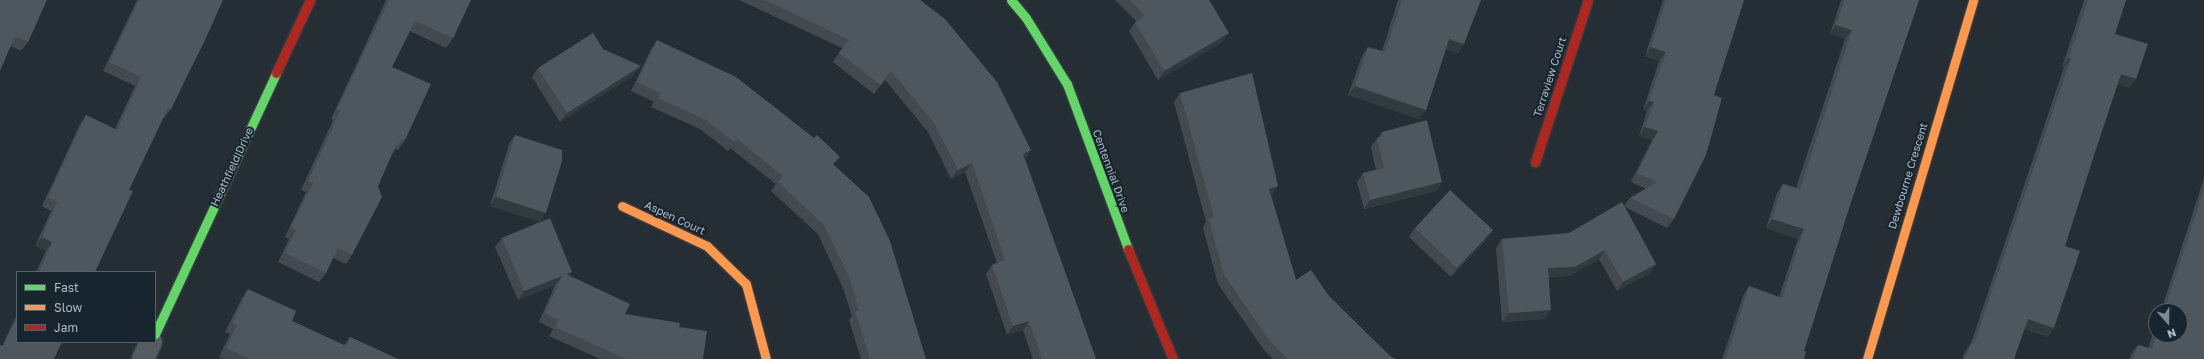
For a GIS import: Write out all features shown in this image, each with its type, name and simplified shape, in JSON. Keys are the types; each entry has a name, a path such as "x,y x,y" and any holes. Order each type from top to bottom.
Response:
{"street":[{"name":"Heathfield Drive","path":"156,332 310,0"},
{"name":"Centennial Drive","path":"1011,0 1026,18 1067,84 1120,231 1172,359"},
{"name":"Terraview Court","path":"1535,162 1588,0"},
{"name":"Dewbourne Crescent","path":"1866,359 1973,0"},
{"name":"Aspen Court","path":"622,206 707,246 746,284 766,359"},
{"path":"143,359 151,343"}],"building":[{"path":"0,0 47,0 28,42 15,36 0,71"},
{"path":"139,0 223,0 171,109 168,108 129,190 133,191 95,271 39,271 52,242 42,237 57,202 48,197 86,115 117,130 141,77 109,62"},
{"path":"389,0 471,0 453,38 415,21 392,67 431,84 405,140 402,139 398,146 396,145 378,186 382,197 352,255 338,248 326,273 285,253 296,230 291,227 313,183 308,181 340,111 337,109"},
{"path":"765,0 920,0 945,19 997,82 1031,150 1023,154 1096,359 1042,359 1029,321 1013,326 992,265 1005,260 972,163 958,170 934,123 891,71 881,85 839,53 849,40"},
{"path":"1130,0 1209,0 1229,33 1164,71 1135,22 1145,16"},
{"path":"1402,0 1481,0 1464,44 1449,39 1426,110 1355,86 1368,47 1385,52"},
{"path":"1666,0 1744,0 1714,95 1722,98 1706,155 1674,219 1630,198 1657,182 1637,173 1658,131 1645,127 1654,102 1649,101 1666,52 1651,47"},
{"path":"1844,0 1919,0 1850,205 1804,351 1806,352 1804,359 1726,359 1749,286 1782,298 1804,229 1772,219 1783,184 1800,189 1852,30 1836,25"},
{"path":"2088,0 2126,0 2115,34 2148,44 2136,79 2121,74 2094,155 2065,246 2080,251 2054,328 2028,319 2014,359 1965,359 1971,343 1974,344 2071,58 2069,58"},
{"path":"593,33 603,49 641,66 567,113 538,68"},
{"path":"657,40 736,77 814,138 817,135 840,157 833,164 869,197 890,241 926,359 870,359 855,311 859,310 850,279 824,225 778,182 783,176 737,139 734,142 706,120 658,98 660,93 637,82"},
{"path":"1252,73 1278,186 1269,189 1296,280 1311,270 1329,296 1390,356 1395,359 1288,359 1270,341 1224,275 1209,219 1214,217 1180,93"},
{"path":"1427,120 1442,182 1370,200 1363,173 1384,168 1377,138 1383,136 1382,132"},
{"path":"515,135 562,150 562,161 546,213 496,197"},
{"path":"2204,189 2204,359 2133,359 2138,345 2152,349 2154,343 2188,343 2188,303 2167,303"},
{"path":"1450,190 1493,230 1457,268 1415,228"},
{"path":"1622,202 1656,264 1623,282 1605,250 1575,267 1548,268 1551,310 1509,313 1502,239 1569,233"},
{"path":"550,218 572,272 566,274 630,304 625,314 680,323 679,327 707,331 703,359 626,359 555,327 559,320 545,313 562,276 524,291 502,238"},
{"path":"248,289 296,311 292,321 346,346 350,337 398,359 249,359 226,348 237,325 232,323"},
{"path":"16,320 16,343 62,343 54,359 0,359 0,345 3,346"}],"traffic: fast":[{"path":"1011,0 1026,18 1067,84 1128,249"},
{"path":"156,332 276,73"}],"traffic: slow":[{"path":"1867,359 1973,0"},
{"path":"622,206 707,246 746,284 766,359"}],"traffic: jam":[{"path":"276,73 310,0"},
{"path":"1535,162 1588,0"},
{"path":"1128,249 1173,359"}]}
